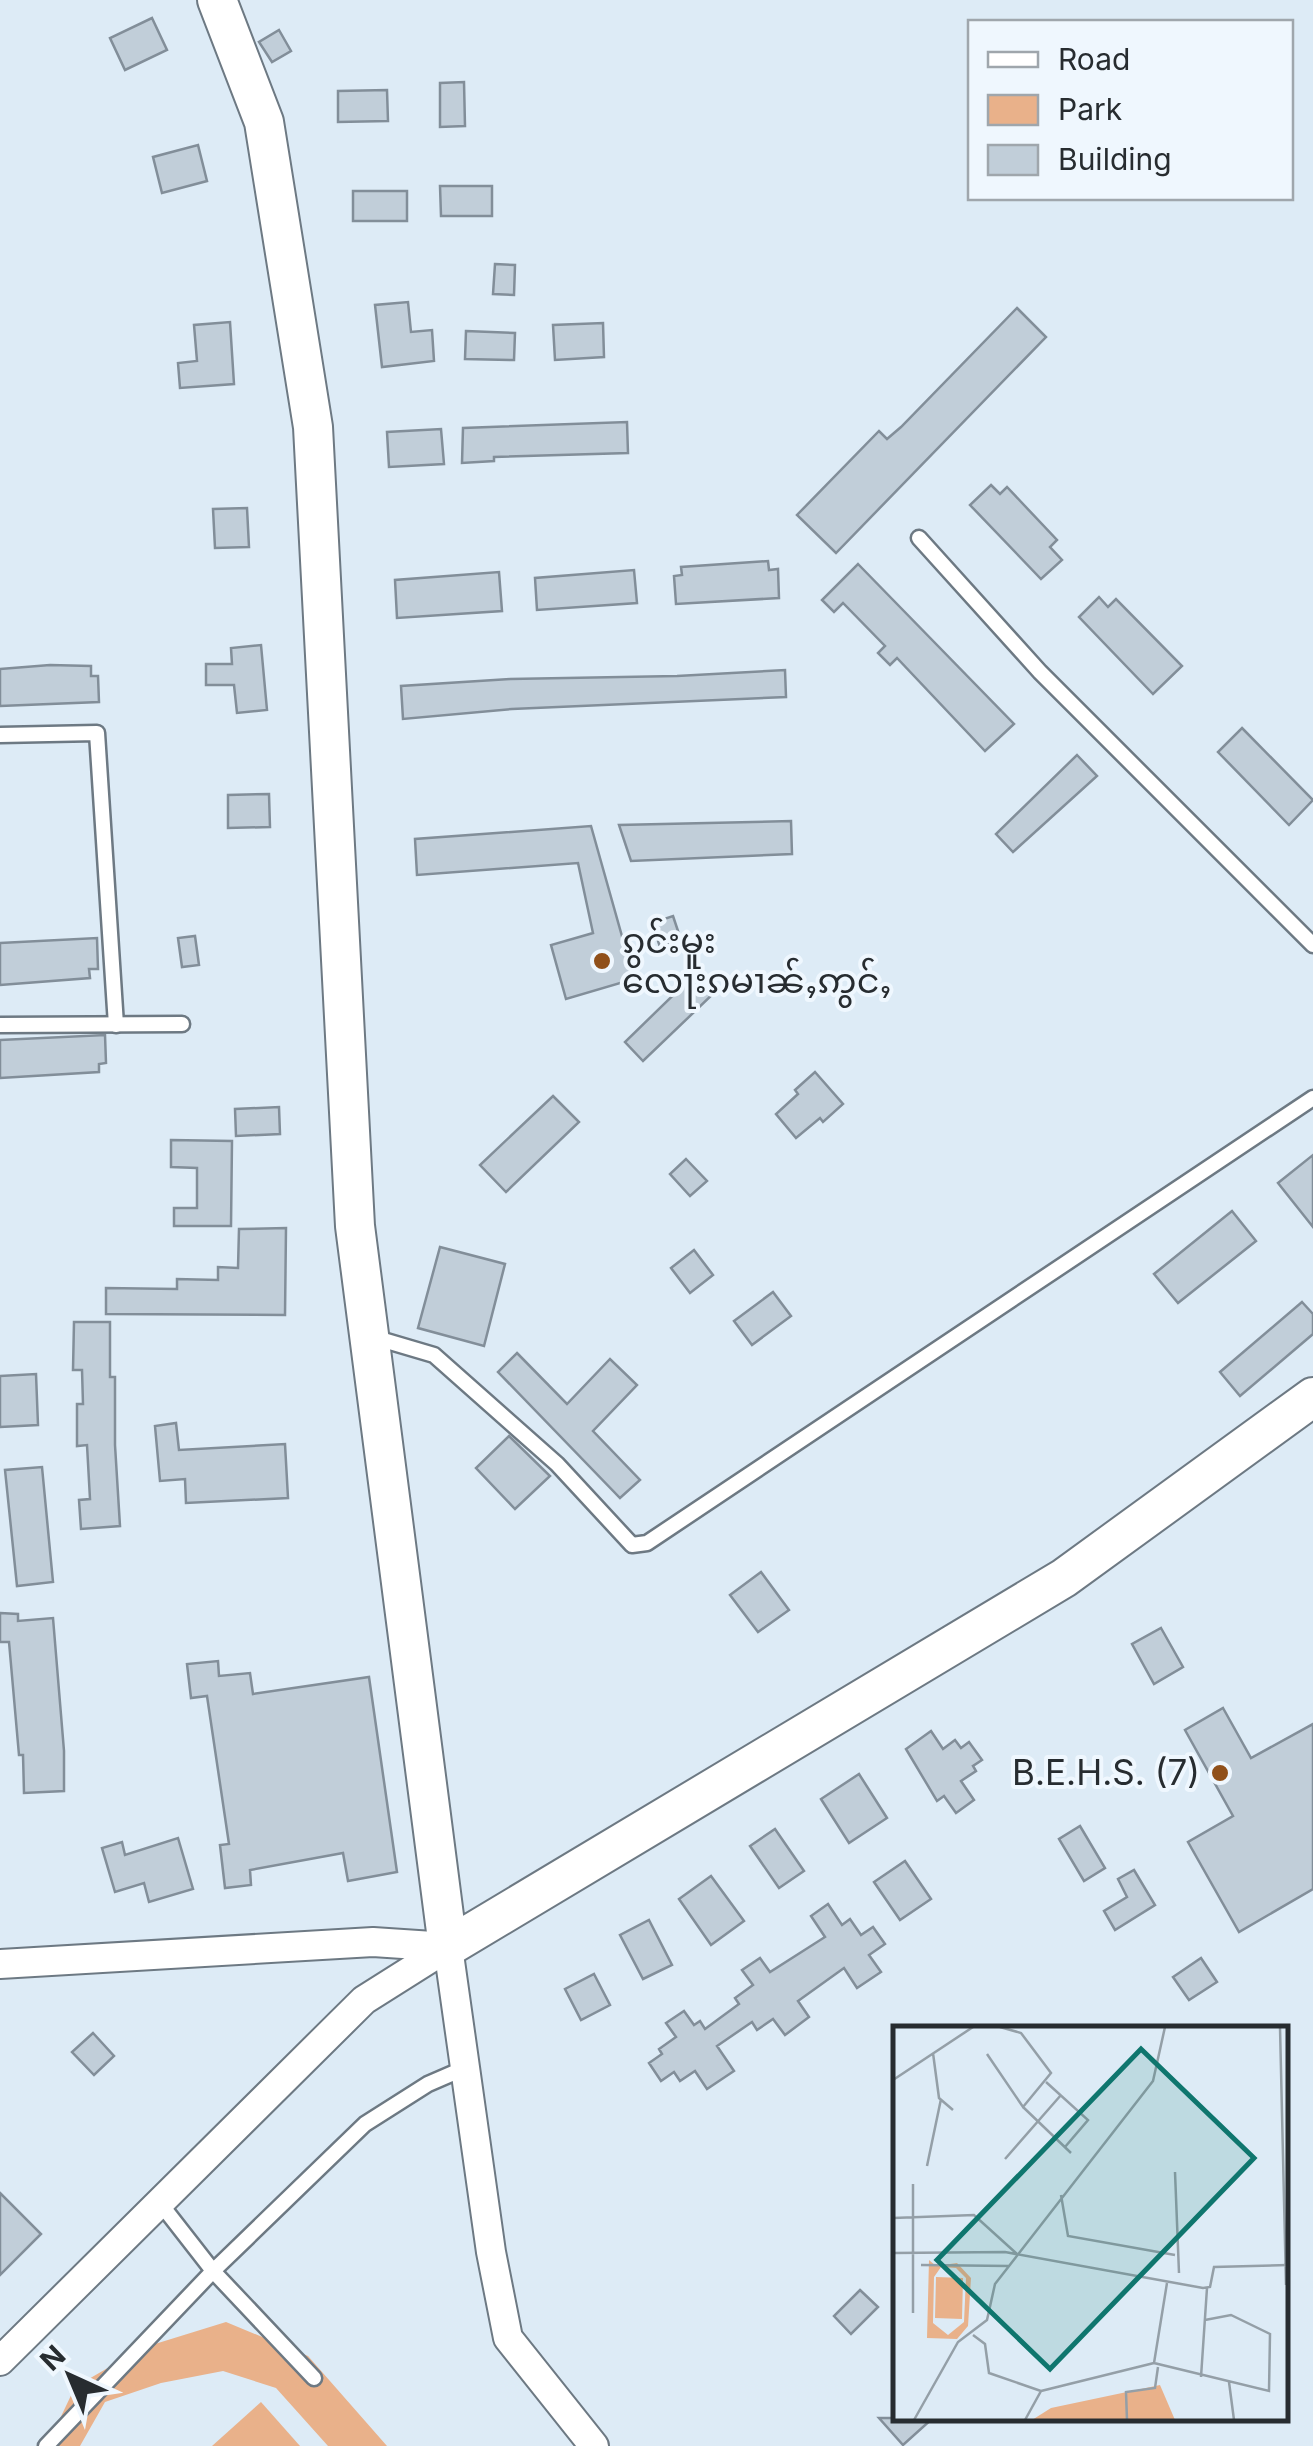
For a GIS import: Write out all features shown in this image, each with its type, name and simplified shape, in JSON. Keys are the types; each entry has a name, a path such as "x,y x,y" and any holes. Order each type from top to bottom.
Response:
{"street":[{"path":"217,0 264,122 312,428 355,1226 491,2252 508,2338 594,2446"},
{"path":"0,2362 364,2000 1064,1578 1313,1398"},
{"path":"0,1964 373,1942 448,1946"}],"lane":[{"path":"918,538 1040,672 1313,945"},
{"path":"0,735 97,733 116,1024"},
{"path":"0,1025 182,1024"},
{"path":"370,1336 434,1356 558,1464 632,1544 646,1543 1313,1098"},
{"path":"46,2446 212,2271 366,2124 428,2084 466,2068"},
{"path":"160,2202 212,2271 314,2378"}],"green space":[{"path":"226,2322 308,2356 387,2446 328,2446 276,2388 223,2371 161,2383 105,2402 80,2446 47,2446 75,2387 142,2348"},
{"path":"261,2402 300,2446 212,2446"}],"building":[{"path":"152,18 167,50 125,70 110,38"},
{"path":"279,30 291,51 272,62 259,42"},
{"path":"464,82 465,126 440,127 440,83"},
{"path":"387,90 388,121 338,122 338,91"},
{"path":"198,145 207,181 162,193 153,157"},
{"path":"440,186 492,186 492,216 441,216"},
{"path":"353,191 407,191 407,221 353,221"},
{"path":"495,264 515,265 514,295 493,294"},
{"path":"408,302 411,332 432,330 434,361 382,367 375,305"},
{"path":"1017,308 1046,337 836,553 797,515 879,431 887,439 901,427"},
{"path":"230,322 234,384 180,388 178,363 197,361 194,325"},
{"path":"603,323 604,357 555,360 553,325"},
{"path":"466,331 515,333 514,360 465,359"},
{"path":"627,422 628,453 494,457 494,461 462,463 463,428"},
{"path":"441,429 444,464 389,467 387,432"},
{"path":"991,485 1000,494 1007,487 1057,540 1050,547 1062,560 1041,579 970,505"},
{"path":"247,508 249,547 215,548 213,509"},
{"path":"768,561 769,570 778,569 779,598 676,604 674,576 682,575 681,567"},
{"path":"858,564 1014,724 985,751 897,658 890,665 878,653 885,646 843,603 834,612 822,600"},
{"path":"634,570 637,603 537,610 535,578"},
{"path":"499,572 502,611 397,618 395,580"},
{"path":"1099,597 1108,607 1116,599 1182,666 1153,694 1079,617"},
{"path":"261,645 267,710 237,713 234,685 206,685 206,664 232,664 231,648"},
{"path":"91,666 91,676 98,676 99,702 0,706 0,669"},
{"path":"785,670 786,697 512,709 403,719 401,686"},
{"path":"1242,728 1313,800 1289,825 1218,752"},
{"path":"1077,755 1097,776 1013,852 996,834"},
{"path":"269,794 270,827 228,828 228,795"},
{"path":"791,821 792,854 631,861 619,825"},
{"path":"591,826 634,979 566,999 551,945 593,933 578,863 417,875 415,839"},
{"path":"673,916 681,940 660,947 652,923"},
{"path":"195,936 199,965 182,967 178,938"},
{"path":"97,938 98,969 89,969 90,978 0,985 0,943"},
{"path":"697,972 716,991 643,1061 625,1042"},
{"path":"105,1035 106,1063 99,1064 99,1072 0,1078 0,1040"},
{"path":"815,1072 843,1104 796,1138 776,1114"},
{"path":"553,1096 579,1122 506,1192 480,1165"},
{"path":"279,1107 280,1134 236,1136 235,1109"},
{"path":"171,1140 232,1141 231,1226 174,1226 174,1208 197,1208 197,1168 171,1167"},
{"path":"1313,1155 1313,1227 1278,1183"},
{"path":"686,1159 707,1181 690,1196 670,1174"},
{"path":"1232,1211 1256,1241 1178,1303 1154,1274"},
{"path":"286,1228 285,1315 106,1314 106,1288 177,1289 177,1279 218,1280 218,1267 238,1268 239,1229"},
{"path":"440,1247 505,1264 484,1346 418,1328"},
{"path":"694,1250 713,1275 690,1293 671,1268"},
{"path":"773,1292 791,1316 752,1345 734,1321"},
{"path":"1302,1302 1313,1314 1313,1334 1240,1396 1220,1372"},
{"path":"74,1322 110,1322 120,1526 81,1529 79,1500 90,1499 87,1445 77,1446 77,1404 83,1404 82,1370 73,1370"},
{"path":"517,1353 567,1404 610,1359 637,1385 593,1431 640,1480 620,1498 498,1372"},
{"path":"36,1374 38,1425 0,1427 0,1376"},
{"path":"176,1423 179,1450 285,1444 288,1498 186,1503 185,1479 160,1481 155,1426"},
{"path":"509,1436 550,1476 515,1509 476,1468"},
{"path":"42,1467 53,1582 17,1586 5,1470"},
{"path":"761,1572 789,1610 758,1632 730,1595"},
{"path":"0,1613 18,1614 18,1621 53,1618 64,1791 24,1793 9,1642 0,1642"},
{"path":"1161,1628 1183,1667 1154,1684 1132,1644"},
{"path":"218,1661 219,1676 250,1673 253,1694 369,1677 397,1872 348,1881 343,1853 250,1870 251,1885 225,1888 220,1845 229,1844 207,1696 191,1698 187,1664"},
{"path":"1223,1708 1251,1758 1313,1724 1313,1889 1239,1932 1188,1842 1233,1816 1185,1730"},
{"path":"931,1731 943,1749 955,1740 961,1748 969,1742 982,1760 973,1766 976,1771 961,1781 974,1800 956,1813 944,1796 937,1801 906,1749"},
{"path":"859,1774 887,1818 849,1843 821,1799"},
{"path":"1080,1826 1105,1868 1084,1881 1059,1839"},
{"path":"775,1829 804,1871 779,1888 750,1846"},
{"path":"178,1838 193,1889 149,1902 144,1883 115,1892 102,1848 122,1842 125,1855"},
{"path":"905,1861 931,1899 900,1920 874,1882"},
{"path":"1134,1870 1155,1905 1115,1930 1104,1911 1127,1897 1118,1879"},
{"path":"711,1876 744,1921 711,1945 679,1899"},
{"path":"828,1904 842,1925 850,1919 861,1935 873,1927 885,1944 869,1955 881,1972 857,1988 844,1968 798,2001 809,2017 785,2035 773,2019 757,2030 752,2022 717,2046 734,2071 707,2089 695,2071 680,2081 674,2072 661,2081 649,2063 662,2054 659,2049 676,2037 666,2023 684,2011 694,2025 700,2021 705,2029 739,2004 735,1998 753,1985 742,1970 760,1958 770,1972 825,1937 811,1916"},
{"path":"649,1920 672,1965 643,1979 620,1935"},
{"path":"1201,1958 1217,1982 1189,2000 1173,1977"},
{"path":"594,1974 610,2005 581,2020 565,1989"},
{"path":"93,2033 114,2056 94,2075 72,2052"},
{"path":"0,2193 41,2234 0,2275"},
{"path":"860,2290 878,2307 851,2334 834,2316"},
{"path":"879,2418 930,2421 903,2445"}],"place":[{"name":"ၵွင်းမူး လေႃးၵမၢၼ်ႇဢွင်ႇ","path":"602,961"},
{"name":"B.E.H.S. (7)","path":"1220,1773"}]}
